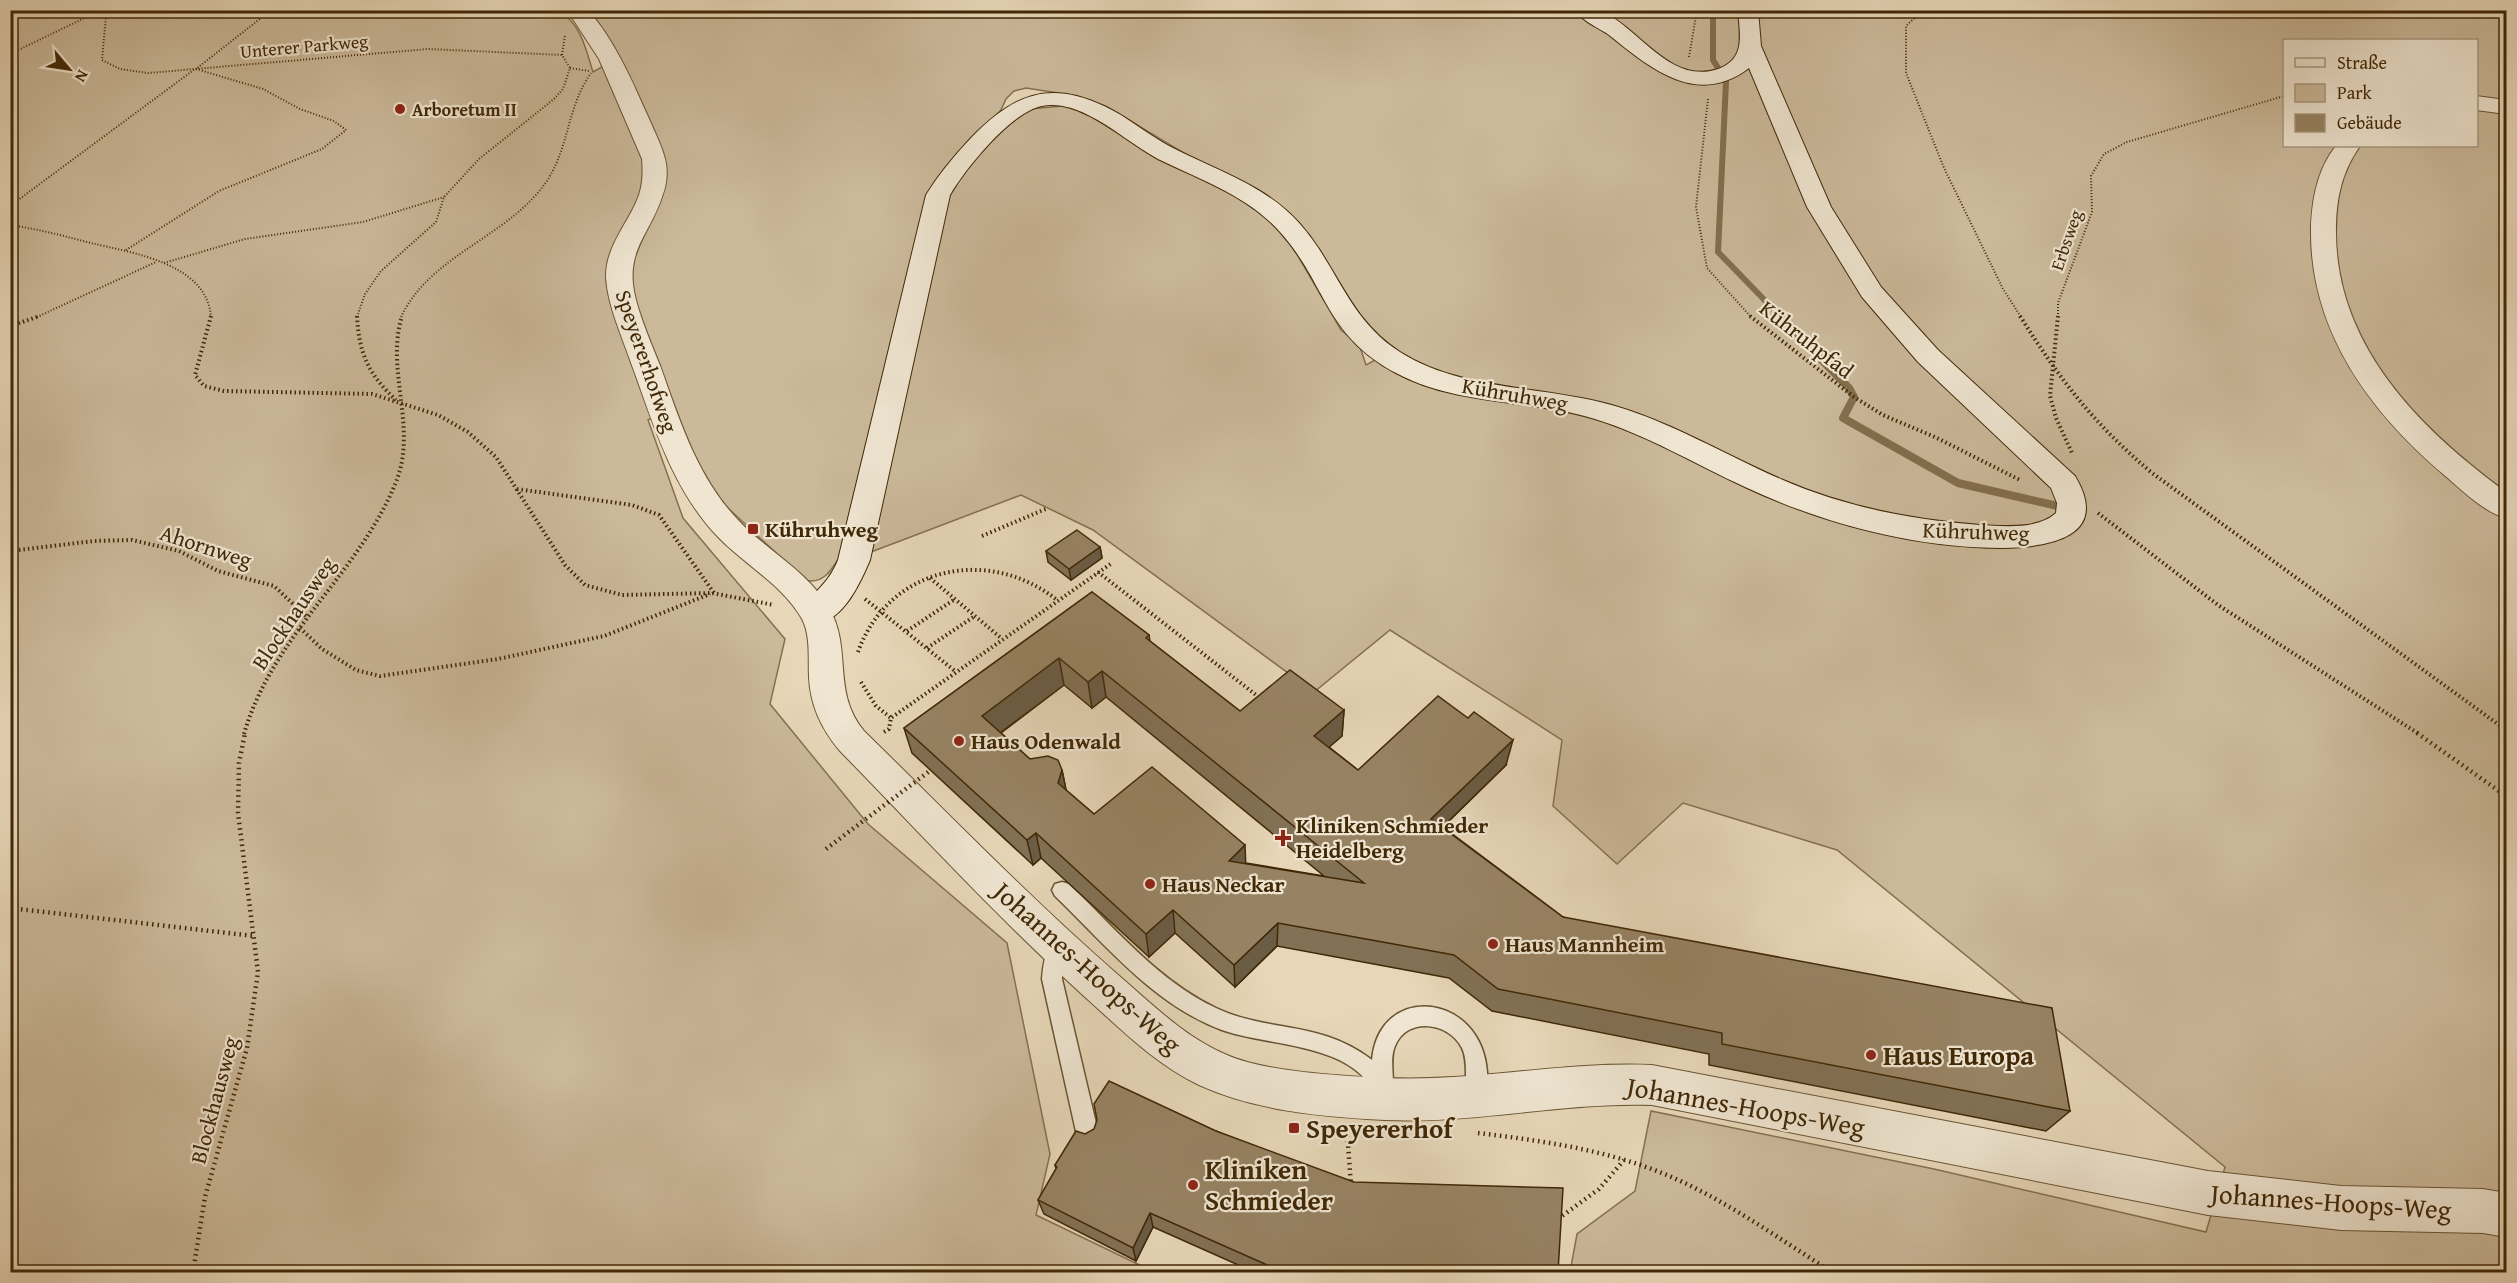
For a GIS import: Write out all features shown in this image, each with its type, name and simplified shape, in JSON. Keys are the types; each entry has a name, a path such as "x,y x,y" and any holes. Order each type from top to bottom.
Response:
{"street":[{"name":"Speyererhofweg","path":"577,10 592,29 601,68 654,159 656,173 654,192 624,251 618,276 628,315 668,426 689,474 709,506 727,528 806,601 827,602"},
{"path":"1585,10 1613,27 1668,72 1684,77 1707,78 1737,68 1747,60 1751,48"},
{"path":"1748,10 1751,48 1819,207 1871,291 1936,364 2055,474 2073,499"},
{"name":"Kühruhweg","path":"827,602 854,560 938,195 962,162 1006,114 1022,105 1047,99 1070,101 1096,110 1160,150 1227,183 1264,205 1299,240 1348,321 1357,331 1388,357 1426,376 1469,388 1543,398 1609,413 1795,497 1841,513 1889,524 1981,536 2034,535 2052,531 2067,522 2073,511 2073,499"},
{"path":"2478,103 2506,107"},
{"path":"2347,147 2334,167 2328,185 2323,224 2324,276 2334,310 2367,373 2398,415 2448,463 2506,507"},
{"name":"Johannes-Hoops-Weg","path":"827,602 825,683 829,700 844,732 1058,947 1167,1044 1209,1068 1250,1083 1332,1096 1383,1090 1473,1114 1598,1083 1652,1084 2208,1193 2341,1208 2483,1211 2506,1215"}],"lane":[{"path":"1062,890 1154,976 1200,1011 1239,1026 1297,1037 1335,1048 1383,1090"},
{"path":"1058,947 1053,962 1052,979 1088,1136"},
{"path":"1383,1090 1384,1045 1391,1032 1401,1022 1415,1016 1430,1015 1445,1019 1458,1027 1468,1039 1474,1053 1473,1114"}],"path":[{"path":"10,54 102,10 106,16 109,10"},
{"path":"10,206 196,69 261,18 278,10"},
{"path":"548,10 559,22"},
{"path":"1696,10 1689,58 1691,65 1707,78"},
{"path":"1923,10 1909,22 1905,33 1904,55 1910,86 1944,168 2003,289 2052,367 2084,409 2119,445 2152,473 2506,730"},
{"name":"Unterer Parkweg","path":"106,16 102,60 120,69 148,73 428,48 562,55"},
{"path":"566,29 562,55 570,68"},
{"path":"570,68 601,68"},
{"path":"401,404 381,386 359,347 357,312 381,271 436,222 444,196 479,159 547,107 562,89 570,68"},
{"name":"Blockhausweg","path":"193,1272 197,1234 231,1111 252,1020 258,970 238,818 242,747 250,715 268,676 364,538 398,480 407,435 401,404 398,337 402,315 408,303 431,277 522,210 540,191 557,166 581,87 601,68"},
{"path":"126,250 220,190 339,140 346,130 334,121 300,109 263,89 196,69"},
{"name":"Kühruhpfad","path":"1707,78 1707,113 1696,207 1707,268 1753,319 1776,339 1882,415 1935,437 2000,472 2058,497 2073,499 2102,515 2218,605 2398,719 2506,796"},
{"name":"Erbsweg","path":"2076,460 2055,414 2050,396 2059,318 2058,303 2092,212 2091,176 2104,154 2136,139 2283,96"},
{"path":"10,225 126,250 157,262 164,262 245,239 363,222 444,196"},
{"path":"10,326 33,319 157,262"},
{"path":"164,262 199,288 210,308 210,325 195,375 205,388 232,394 362,392 388,397 401,404 446,418 459,425 501,463 570,573 594,589 625,594 714,593 827,602 865,599 955,672"},
{"path":"516,489 632,505 659,515 714,593"},
{"path":"982,536 1047,508"},
{"name":"Ahornweg","path":"10,551 94,541 132,540 179,550 218,571 252,578 274,586 307,617"},
{"path":"889,729 891,718 1001,638 1112,563"},
{"path":"856,658 868,624 880,609 904,590 930,578 970,569 1006,572 1036,584 1057,600"},
{"path":"1098,572 1260,698"},
{"path":"930,578 1001,638"},
{"path":"300,628 322,649 356,670 380,676 507,657 604,636 714,593"},
{"path":"907,632 955,599"},
{"path":"927,648 975,616"},
{"path":"858,675 865,692 876,706 891,718"},
{"path":"826,849 931,771"},
{"path":"10,908 254,936"},
{"path":"1473,1114 1624,1160 1670,1177 1710,1198 1832,1272"},
{"path":"1347,1124 1352,1196"},
{"path":"1555,1221 1599,1189 1624,1160"}],"green space":[{"path":"10,11 560,11 578,31 593,72 616,59 586,11 2506,11 2506,1272 1570,1272 1577,1234 1635,1191 1651,1111 1934,1169 2206,1232 2225,1167 1837,850 1683,803 1617,864 1553,806 1562,740 1390,630 1314,692 1093,530 1021,495 871,552 949,187 1005,124 1029,109 1063,106 1079,108 1232,192 1275,223 1291,244 1341,330 1359,344 1366,365 1394,350 1375,341 1320,251 1187,155 1107,107 1078,96 1026,88 1014,91 1006,99 1001,110 950,165 839,558 833,568 821,579 805,580 713,494 672,409 648,420 683,518 785,639 770,704 868,824 1007,943 1050,1154 1036,1215 1154,1272 11,1272"}],"building":[{"path":"1077,530 1100,547 1069,569 1046,551"},
{"path":"1092,592 1149,635 1146,638 1240,711 1290,670 1344,710 1314,736 1358,770 1438,696 1468,718 1474,712 1513,740 1431,819 1563,917 2052,1008 2070,1111 1722,1044 1722,1033 1498,989 1454,955 1278,923 1234,965 1173,910 1146,934 1036,833 1027,840 904,728","holes":["1059,658 1088,682 1102,671 1364,883 1229,861 1245,845 1152,767 1094,814 1058,783 1062,770 1058,760 1048,756 1030,759 982,716"]},
{"name":"Kliniken Schmieder","path":"1109,1081 1216,1131 1354,1182 1563,1188 1558,1272 1283,1272 1150,1213 1133,1248 1038,1200 1057,1167 1055,1165 1076,1131 1085,1134 1094,1129 1097,1120 1094,1104"}],"waterway":[{"path":"1713,10 1713,60 1718,68"},
{"path":"1726,82 1718,252 1781,317"},
{"path":"1779,316 1849,388 1854,397 1843,418 1958,483 2062,507"}],"place":[{"name":"Arboretum II","path":"400,109"},
{"name":"Kühruhweg","path":"753,529"},
{"name":"Haus Odenwald","path":"959,741"},
{"name":"Kliniken Schmieder Heidelberg","path":"1283,838"},
{"name":"Haus Neckar","path":"1150,884"},
{"name":"Haus Mannheim","path":"1493,944"},
{"name":"Haus Europa","path":"1871,1055"},
{"name":"Speyererhof","path":"1294,1128"},
{"name":"Kliniken Schmieder","path":"1193,1185"}]}
